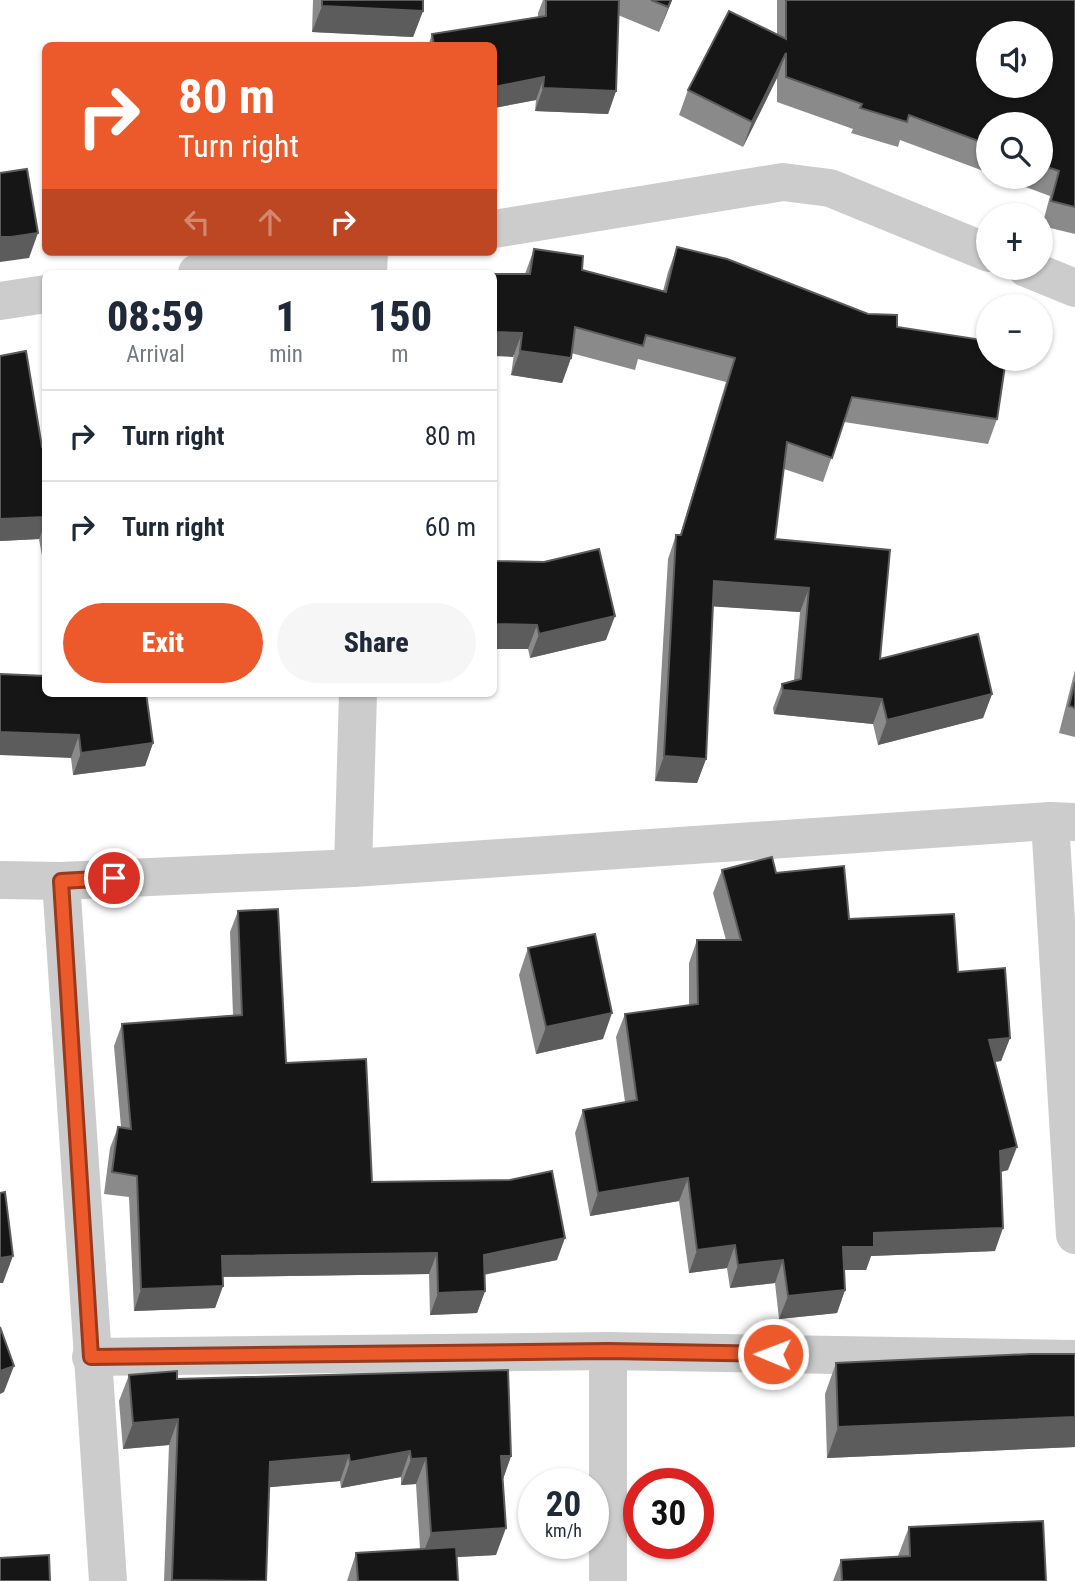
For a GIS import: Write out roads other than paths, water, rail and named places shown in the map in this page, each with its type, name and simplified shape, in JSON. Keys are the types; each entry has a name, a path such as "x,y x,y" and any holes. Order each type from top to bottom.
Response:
{"street":[{"path":"497,229 783,182 830,188 976,248"},
{"path":"218,270 318,256"},
{"path":"1053,279 1075,288"},
{"path":"0,301 42,295"},
{"path":"353,868 358,697"},
{"path":"0,880 61,881 353,868 1063,821 1075,1235"},
{"path":"61,881 108,1581"},
{"path":"91,1357 608,1351 1075,1359"},
{"path":"608,1351 608,1581"}]}
